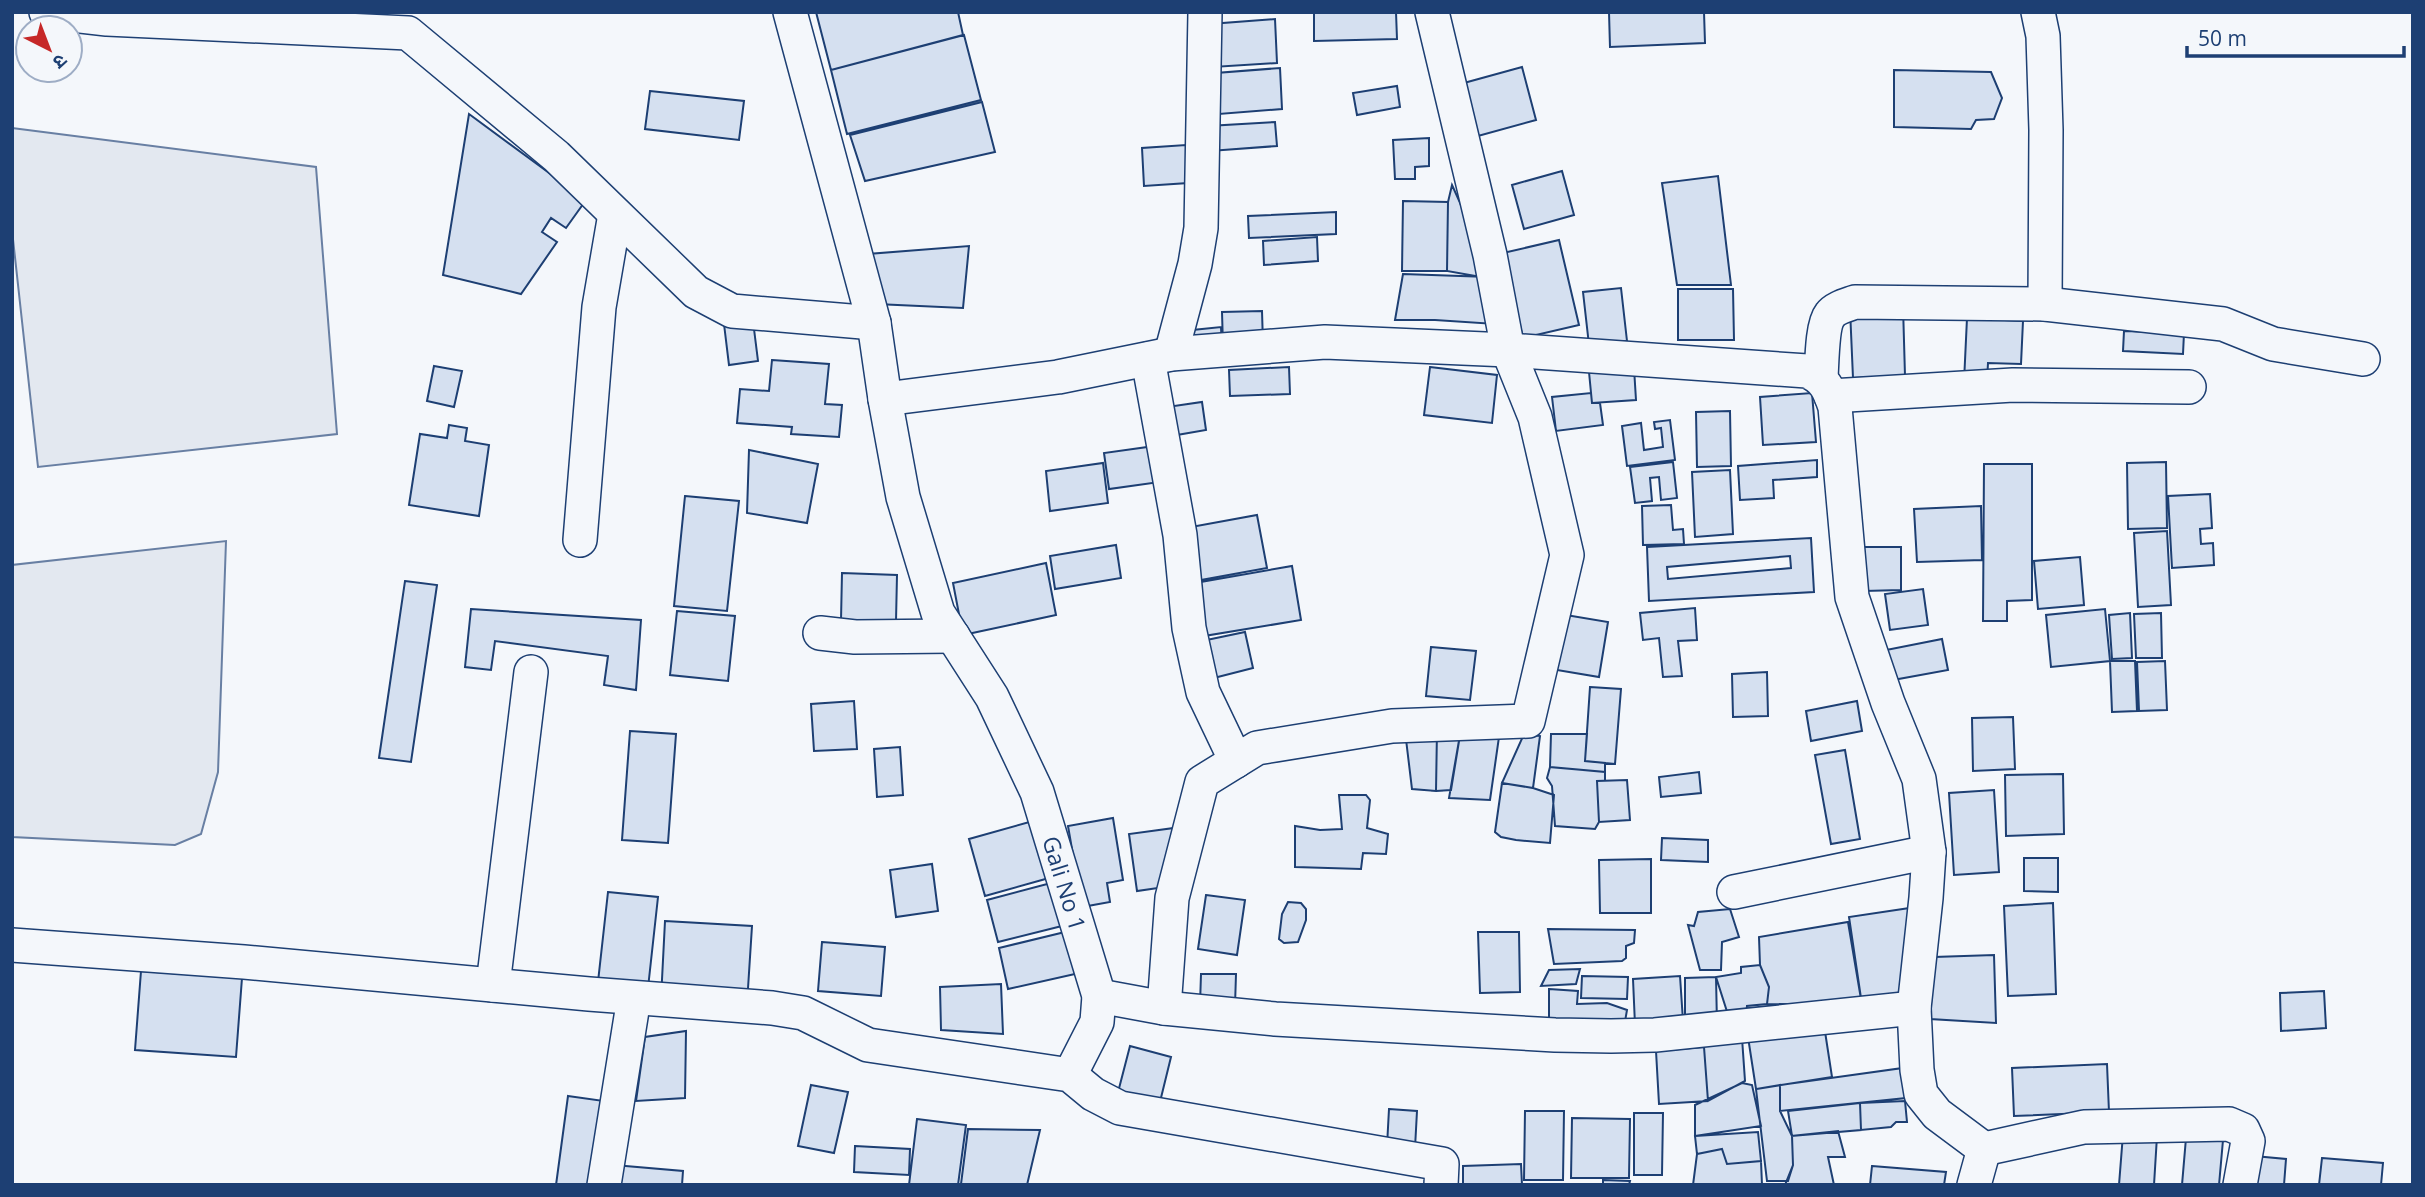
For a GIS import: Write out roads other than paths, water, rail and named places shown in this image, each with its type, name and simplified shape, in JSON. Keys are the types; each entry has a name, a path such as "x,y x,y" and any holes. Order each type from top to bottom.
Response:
{"street":[{"path":"46,12 107,19 400,23 556,156 696,292 732,312 874,323"},
{"name":"Gali No 1","path":"790,12 874,323 903,497 939,613 992,697 1037,792 1098,996 1097,1021 1070,1075"},
{"path":"1205,12 1201,228 1195,264 1159,356 1189,628 1203,692 1236,761"},
{"path":"1164,1007 1172,898 1202,782 1257,748 1392,726 1528,721 1567,555 1535,417 1508,350 1490,255 1432,12"},
{"path":"2038,12 2043,36 2046,130 2045,304"},
{"path":"580,540 598,307 615,214"},
{"path":"2240,1185 2248,1141 2243,1130 2229,1124 2084,1127 1984,1149 1937,1114 1921,1094 1914,1008 1929,852 1919,779 1888,703 1852,597 1835,407 1826,387 1826,326 1830,315 1842,306 1855,302 2045,304 2223,324 2273,344 2363,359"},
{"path":"885,399 1058,377 1159,356 1325,342 1508,350 1807,371 1826,387 2189,387"},
{"path":"820,633 855,637 953,636"},
{"path":"493,985 531,672"},
{"path":"1734,892 1929,852"},
{"path":"12,945 244,962 772,1008 803,1013 868,1045 1070,1075 1093,1094 1120,1108 1442,1164 1441,1185"},
{"path":"1098,996 1164,1007 1275,1019 1611,1036 1656,1035 1914,1008"},
{"path":"604,1185 634,998"},
{"path":"1974,1185 1984,1149"}]}
